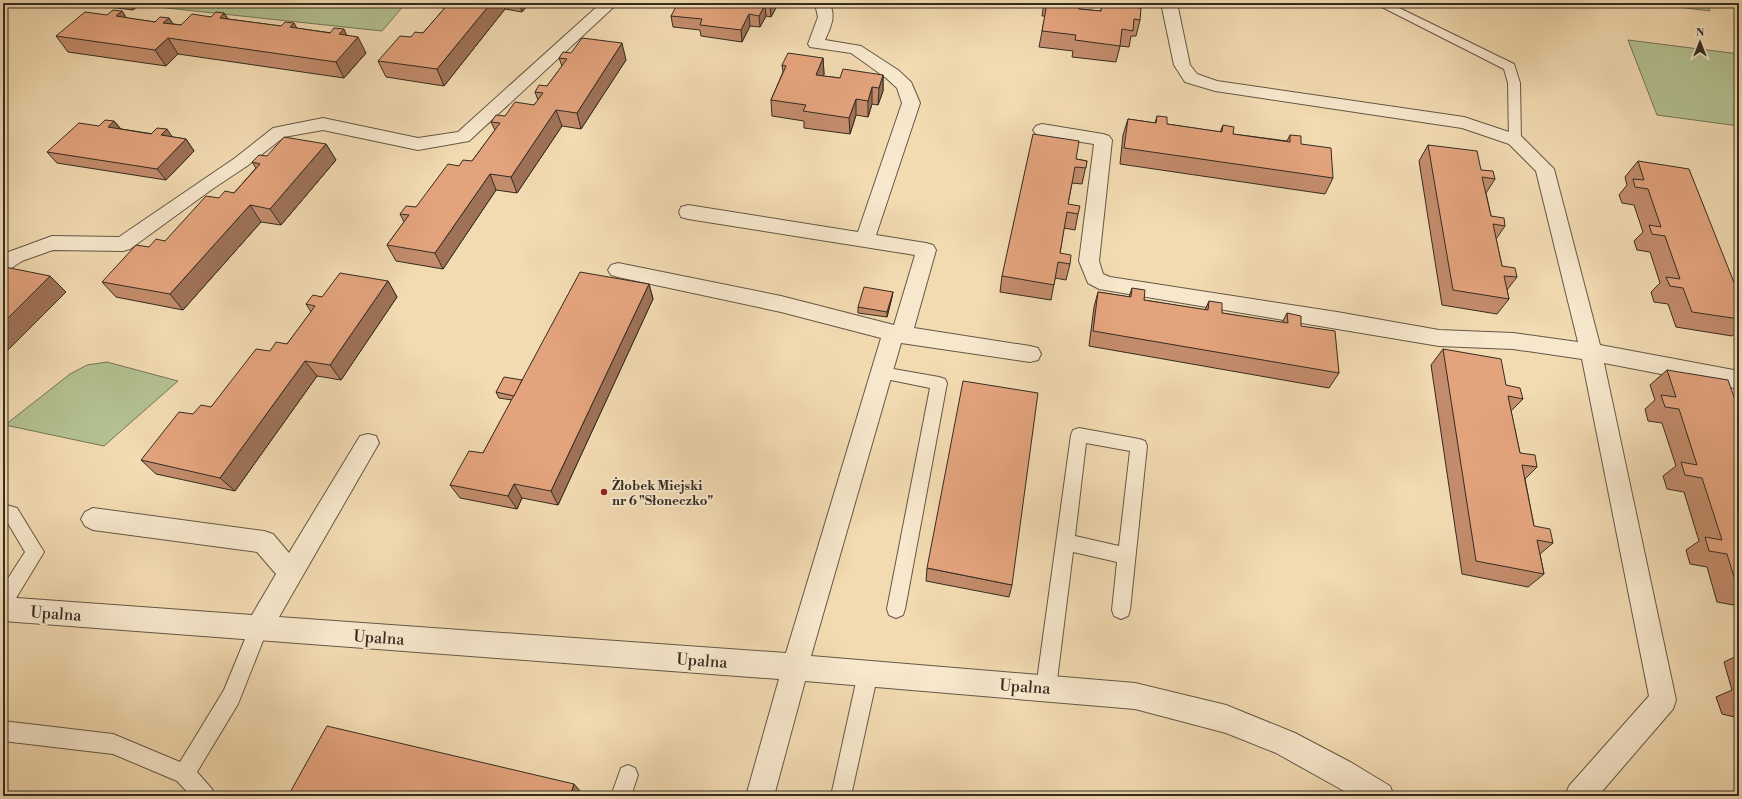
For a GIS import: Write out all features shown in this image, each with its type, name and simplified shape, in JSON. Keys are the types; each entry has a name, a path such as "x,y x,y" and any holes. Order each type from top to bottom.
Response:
{"street":[{"path":"3,264 15,256 52,243 123,244 204,186 241,162 279,132 323,124 418,144 463,137 610,3"},
{"path":"817,3 823,6 826,17 816,44 855,49 892,74 906,86 912,103 865,239"},
{"path":"1169,3 1182,65 1191,78 1215,86 1464,123 1515,140 1545,169 1591,352 1663,700 1579,796"},
{"path":"1042,130 1103,140 1089,261 1095,278 1106,284 1337,320 1439,338 1513,340 1591,352 1739,380"},
{"path":"688,212 865,239 926,250 898,334 882,373 796,666 760,796"},
{"path":"618,270 781,304 898,334 1030,354"},
{"path":"259,628 290,573 368,443"},
{"path":"94,519 264,542 290,573"},
{"name":"Upalna","path":"3,609 796,666 1135,696 1226,719 1285,743 1342,773 1380,796"}],"lane":[{"path":"1380,3 1510,67 1514,83 1515,140"},
{"path":"882,373 939,383 896,609"},
{"path":"1046,688 1079,435 1139,446 1121,610"},
{"path":"3,512 11,513 35,552 3,602"},
{"path":"1064,542 1127,556"},
{"path":"184,774 231,696 259,628"},
{"path":"841,796 868,673"},
{"path":"3,731 113,744 184,774 205,796"},
{"path":"621,796 628,775"}],"green space":[{"path":"162,3 406,3 382,31 157,7"},
{"path":"1646,3 1706,3 1710,11"},
{"path":"1628,40 1739,54 1739,126 1657,115"},
{"path":"107,362 178,381 104,446 5,425 70,374 87,365"}],"building":[{"path":"449,3 491,3 437,69 378,61 400,36 411,37 415,32 423,33"},
{"path":"678,3 771,3 770,6 765,5 759,16 749,14 741,30 700,25 702,19 671,16"},
{"path":"1047,3 1079,3 1079,9 1101,11 1102,4 1141,8 1140,20 1134,19 1133,31 1122,29 1120,46 1075,40 1076,35 1042,31"},
{"path":"113,10 122,11 116,16 155,22 160,17 169,18 163,23 181,25 192,14 211,17 216,12 224,13 220,18 281,26 285,22 294,23 290,27 330,33 334,28 344,29 339,34 358,37 336,62 168,38 155,50 56,36 85,12 107,15"},
{"path":"582,38 622,43 577,113 556,110 511,177 490,174 435,253 387,245 409,215 400,214 406,206 416,207 448,164 459,166 463,160 472,161 500,123 491,122 496,115 505,116 515,102 534,105 543,93 535,92 539,85 547,86 567,59 559,58 563,52 571,53"},
{"path":"788,53 823,58 816,75 840,78 843,69 883,75 879,88 872,87 868,101 856,99 849,118 803,111 806,105 771,100 786,66 782,65"},
{"path":"1157,116 1167,117 1167,124 1222,132 1223,125 1234,127 1233,134 1290,142 1290,135 1301,136 1301,144 1331,148 1333,178 1124,148 1128,119 1156,123"},
{"path":"105,120 114,121 108,127 151,134 157,128 167,129 161,135 186,139 157,169 47,152 79,123 99,126"},
{"path":"1033,134 1079,141 1076,159 1087,161 1086,168 1075,167 1068,204 1080,206 1078,214 1067,212 1060,253 1071,255 1070,264 1058,262 1054,285 1002,276"},
{"path":"284,137 326,144 270,209 250,205 170,294 102,282 136,245 149,247 156,239 165,241 206,196 219,198 225,191 234,193 260,164 252,162 259,155 267,156"},
{"path":"1428,145 1477,151 1481,170 1493,171 1495,179 1482,177 1491,216 1504,218 1505,226 1493,224 1502,266 1515,268 1517,277 1504,276 1509,299 1453,290"},
{"path":"1638,161 1689,169 1739,295 1739,319 1692,312 1683,288 1670,286 1666,277 1680,279 1665,236 1652,234 1649,225 1661,227 1648,189 1635,187 1633,179 1644,180"},
{"path":"5,267 50,276 3,323 3,269"},
{"path":"580,272 649,284 551,491 514,484 508,496 450,485 469,451 483,453"},
{"path":"340,273 388,281 330,365 305,361 220,478 141,460 179,412 193,414 201,405 211,407 256,349 270,351 276,342 287,344 315,306 306,304 313,295 322,297"},
{"path":"864,287 893,292 887,312 858,307"},
{"path":"1132,288 1145,290 1144,300 1208,310 1209,301 1222,303 1222,313 1288,323 1287,313 1301,316 1301,326 1335,331 1339,373 1093,331 1098,292 1131,297"},
{"path":"1443,349 1501,359 1506,385 1520,388 1523,399 1508,396 1520,453 1535,455 1537,467 1522,465 1534,526 1550,529 1553,543 1537,540 1544,574 1476,561"},
{"path":"1667,370 1728,380 1739,411 1739,590 1727,554 1709,551 1705,537 1722,540 1702,478 1685,475 1681,462 1697,465 1679,409 1665,407 1661,395 1676,397"},
{"path":"504,377 522,380 514,396 496,392"},
{"path":"963,381 1038,393 1012,585 927,568"},
{"path":"327,726 574,784 570,796 288,796"},
{"path":"3,790 19,794 18,796 3,796"}],"place":[{"name":"Żłobek Miejski nr 6 \"Słoneczko\"","path":"604,492"}]}
